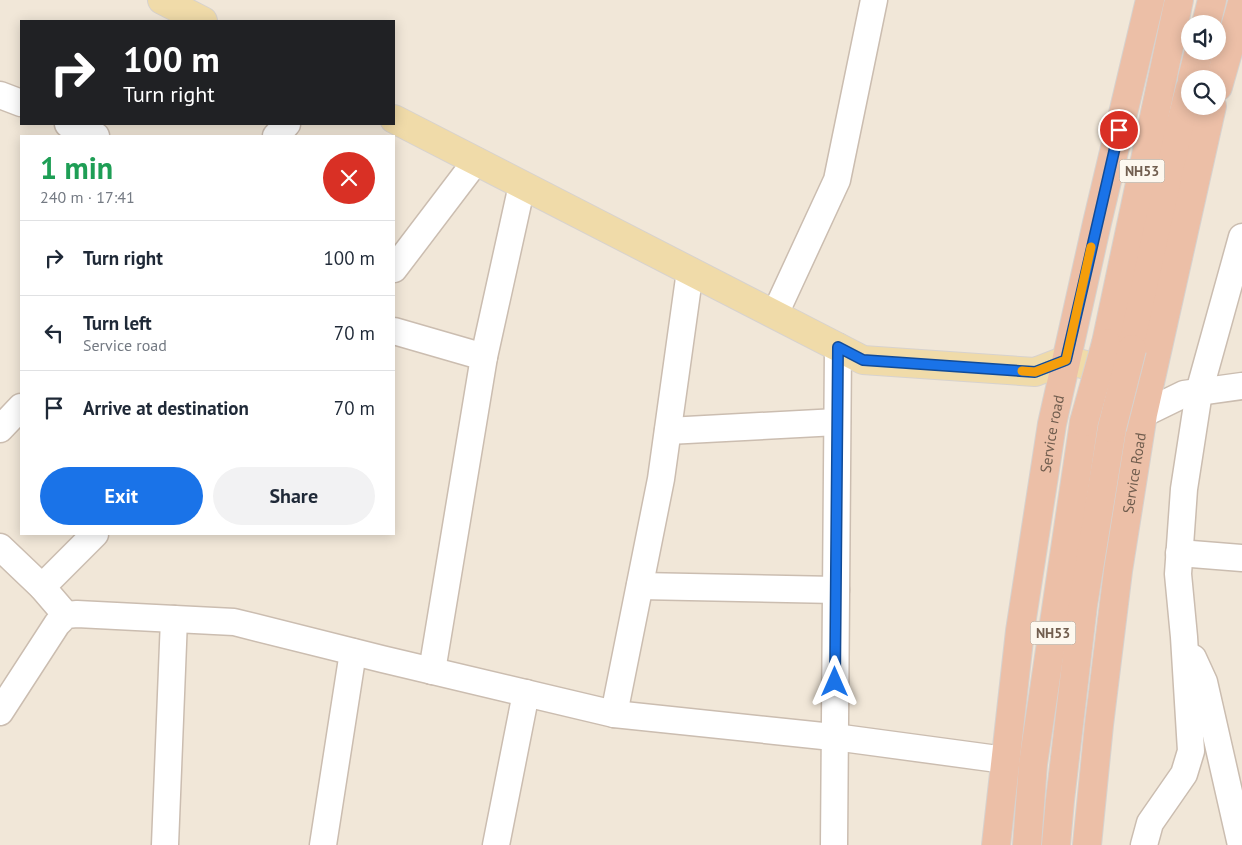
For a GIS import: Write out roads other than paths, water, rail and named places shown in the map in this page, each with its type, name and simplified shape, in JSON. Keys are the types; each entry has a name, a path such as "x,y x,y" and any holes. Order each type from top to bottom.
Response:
{"highway":[{"name":"Service road","path":"996,845 1020,631 1052,424 1150,0"},
{"name":"NH53","path":"1056,845 1083,605 1112,428 1119,346 1179,0"},
{"path":"1208,15 1212,0"},
{"path":"1223,70 1242,3"},
{"name":"NH53","path":"1027,845 1033,764 1084,422 1119,346 1183,115"},
{"name":"Service Road","path":"1088,845 1098,725 1117,580 1155,408 1150,381 1210,115"}],"main road":[{"path":"162,0 201,20"},
{"path":"395,120 863,360 1035,372 1066,360 1150,381"},
{"path":"1035,372 1058,392 1155,408"}],"street":[{"path":"775,314 837,180 874,0"},
{"path":"0,96 20,103"},
{"path":"70,125 94,135"},
{"path":"277,135 286,125"},
{"path":"395,268 476,161"},
{"path":"432,671 484,357 522,185"},
{"path":"1144,845 1150,823 1184,774 1191,750 1178,574 1184,489 1199,392 1242,237"},
{"path":"614,714 661,479 690,271"},
{"path":"395,331 484,357"},
{"path":"834,845 838,347"},
{"path":"1155,408 1184,394 1242,386"},
{"path":"0,429 20,408"},
{"path":"668,431 837,422"},
{"path":"42,587 95,535"},
{"path":"0,547 42,587 66,615"},
{"path":"1179,553 1242,558"},
{"path":"640,586 836,590"},
{"path":"0,712 57,624 66,615 77,614 234,622 614,714 834,737 1006,760"},
{"path":"165,845 174,619"},
{"path":"1184,637 1204,682 1241,845"},
{"path":"324,845 354,652"},
{"path":"496,845 526,693"}]}
